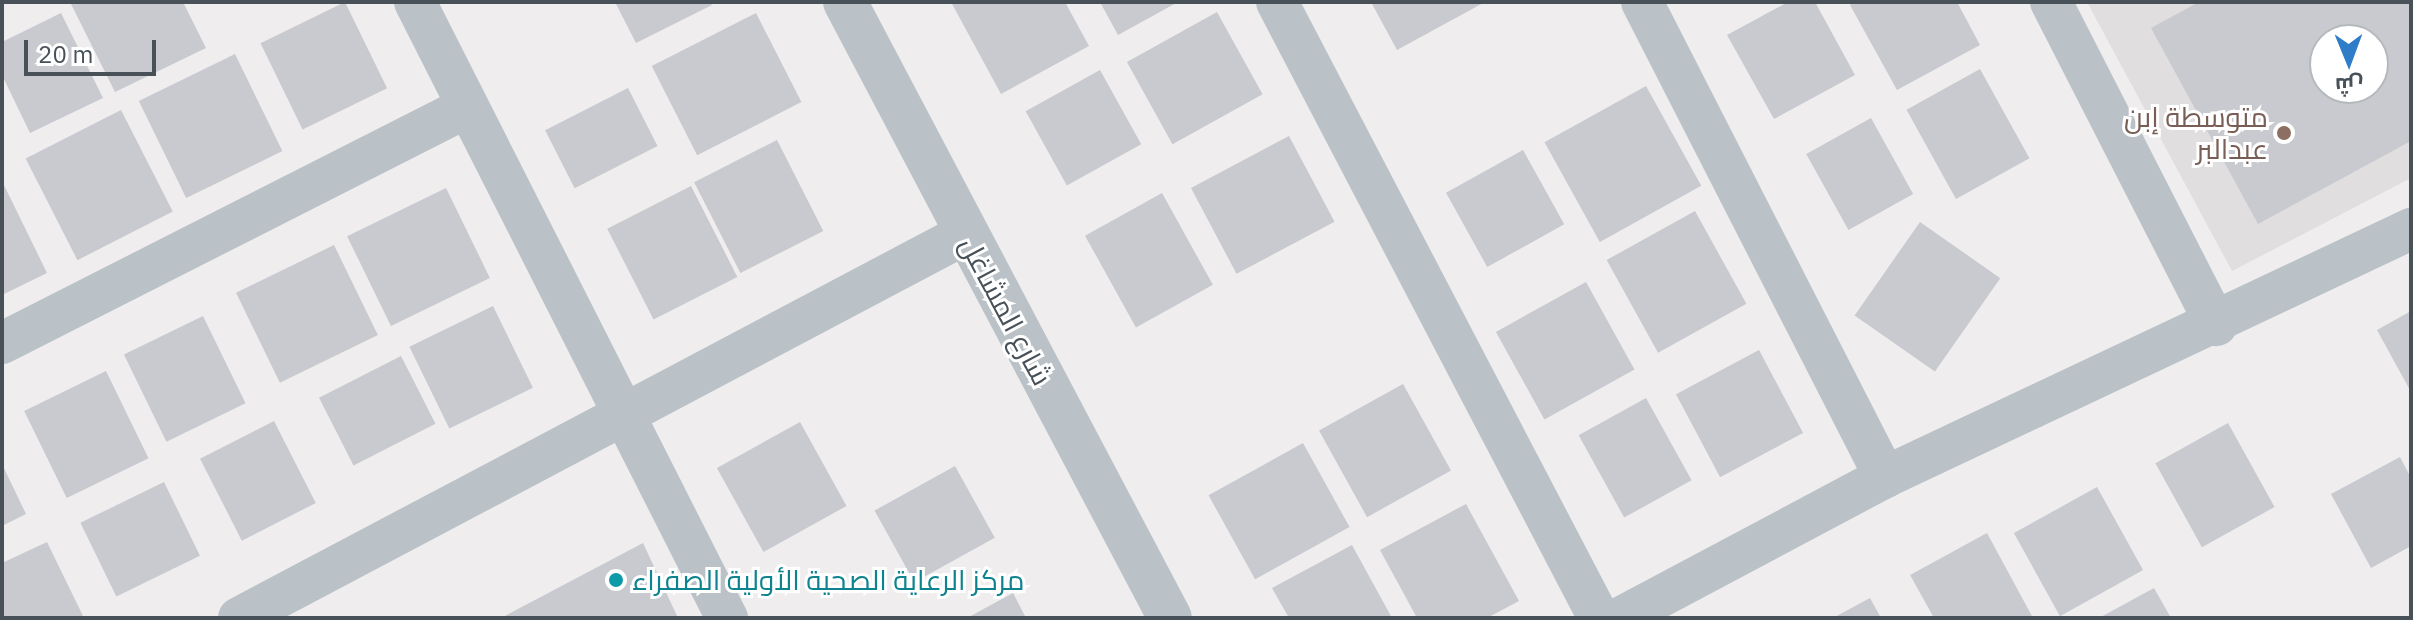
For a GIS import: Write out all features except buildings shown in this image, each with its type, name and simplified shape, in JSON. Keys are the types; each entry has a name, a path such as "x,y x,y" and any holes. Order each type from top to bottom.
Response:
{"street":[{"path":"415,2 619,413 727,618"},
{"name":"شارع المشاغل","path":"845,2 1170,618"},
{"path":"1277,2 1599,618"},
{"path":"1642,2 1885,477"},
{"path":"2051,2 2216,325"},
{"path":"2,343 467,107"},
{"path":"1620,618 1885,477 2216,325 2411,229"},
{"path":"239,618 619,413 965,234"}],"shaded area":[{"name":"متوسطة إبن عبدالبر","path":"2087,2 2411,2 2411,178 2232,271"}],"place":[{"name":"متوسطة إبن عبدالبر","path":"2284,133"},
{"name":"مركز الرعاية الصحية الأولية الصفراء","path":"616,580"}]}
